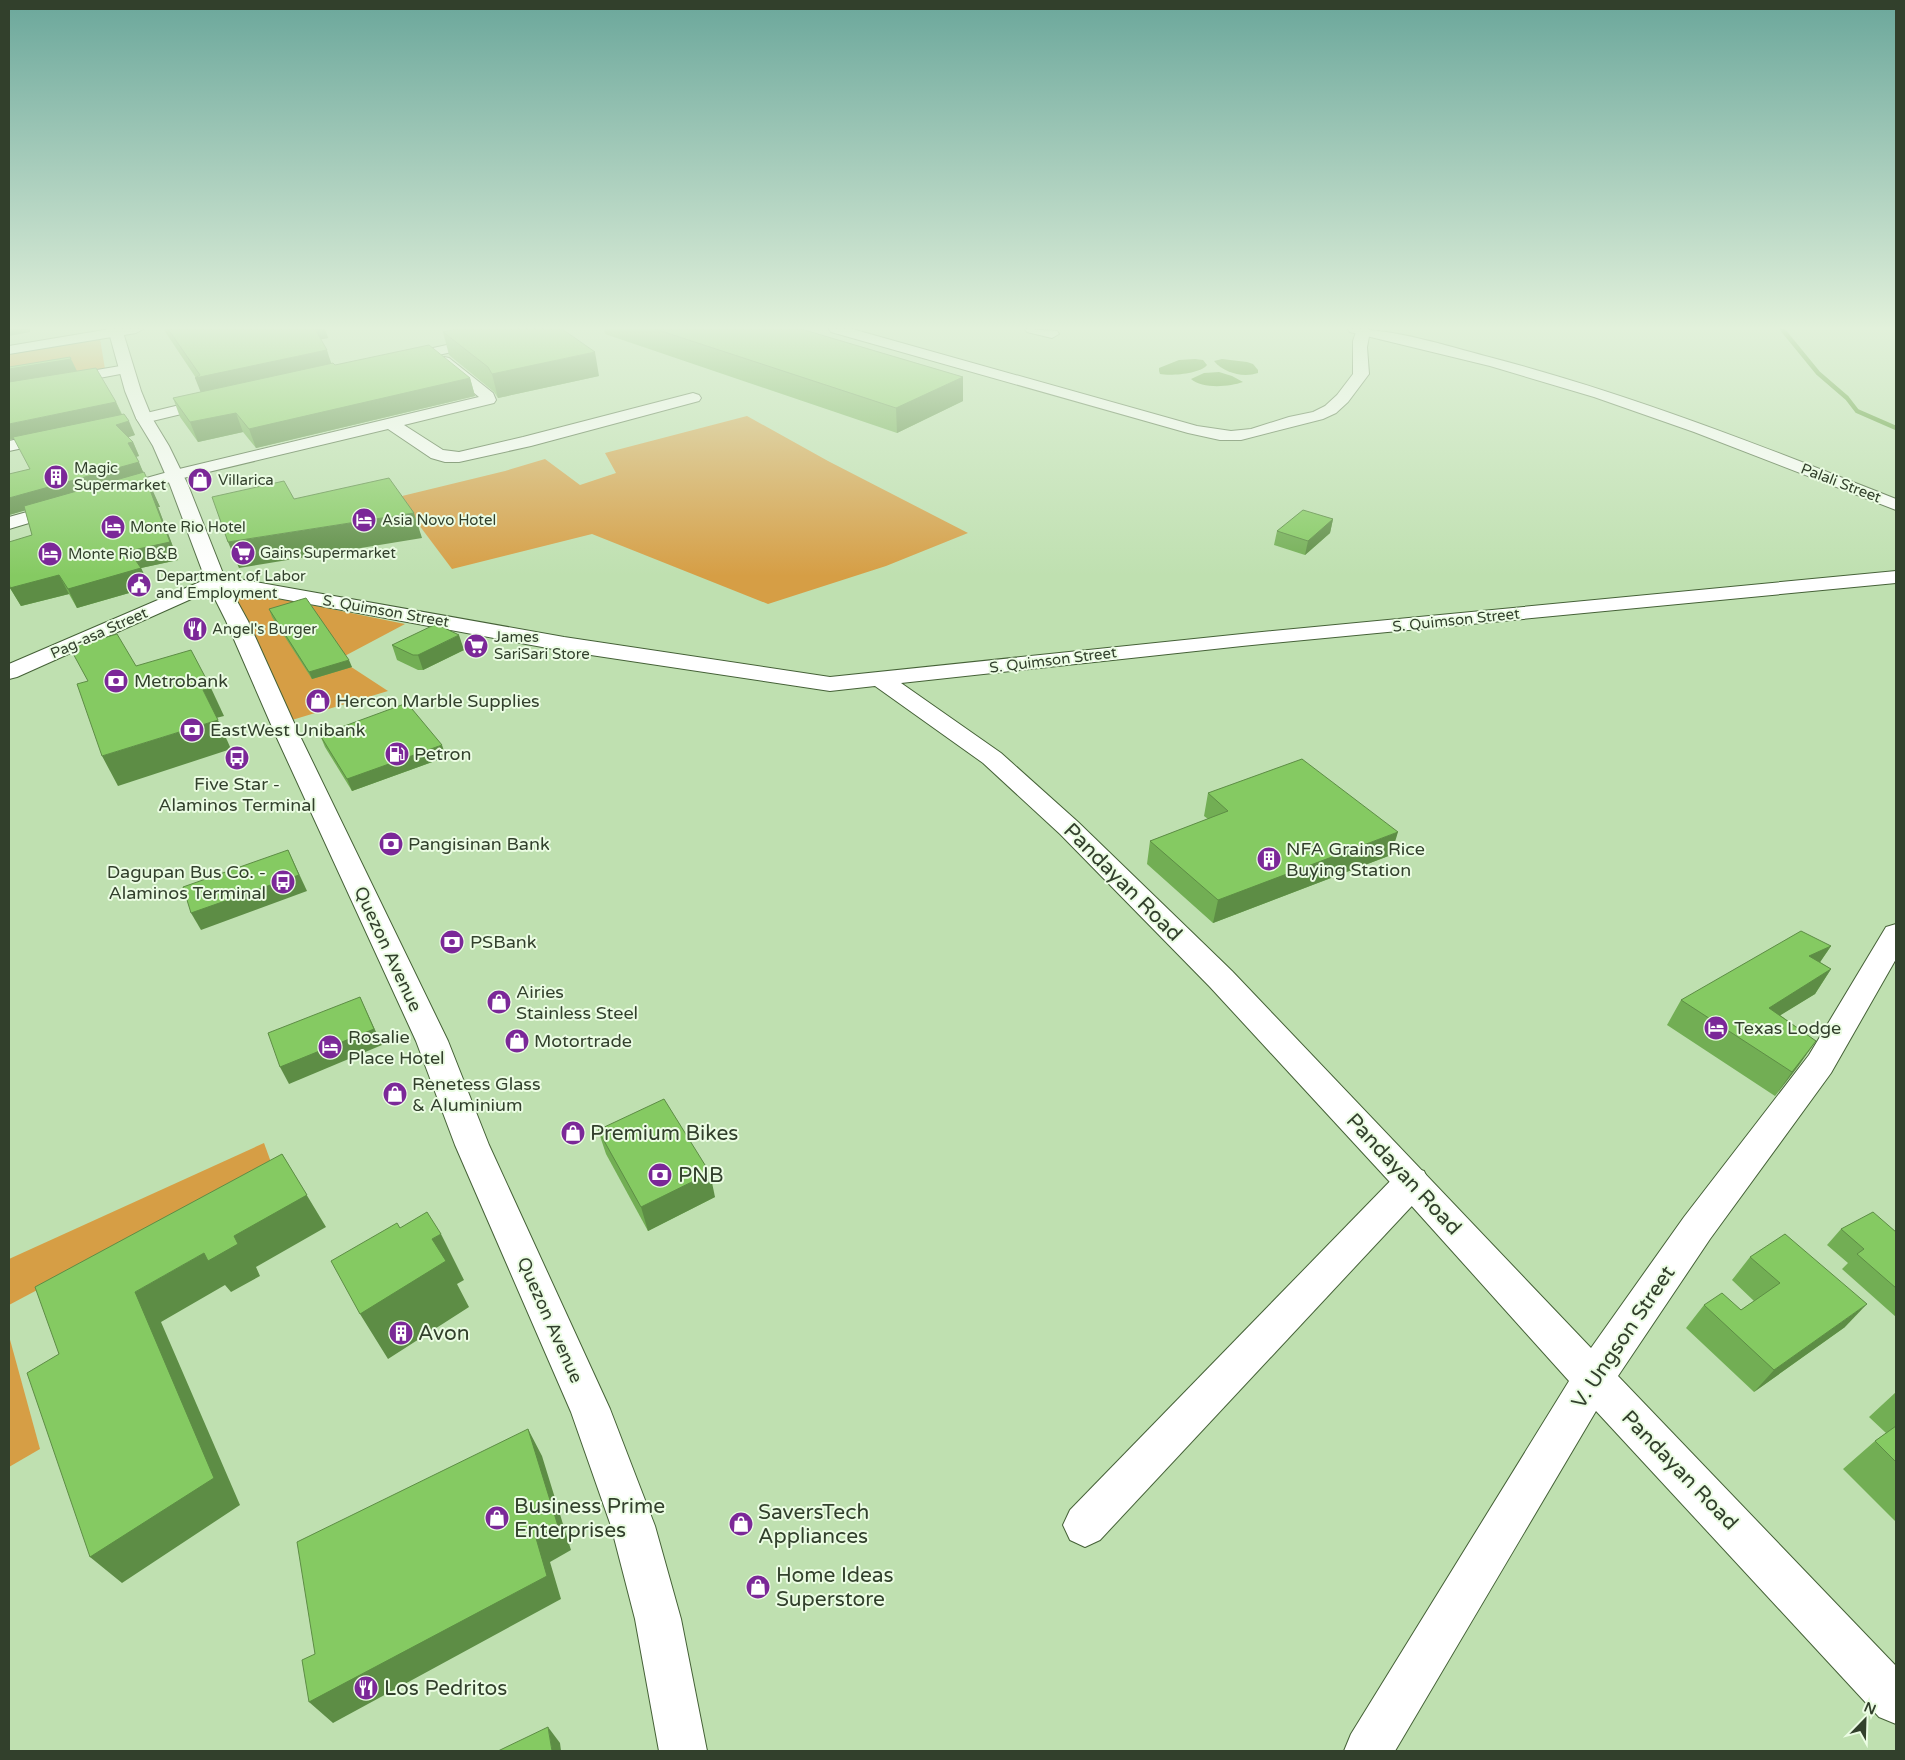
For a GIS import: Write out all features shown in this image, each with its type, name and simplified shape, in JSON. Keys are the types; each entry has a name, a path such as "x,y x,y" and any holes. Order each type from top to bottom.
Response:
{"street":[{"name":"Quezon Avenue","path":"133,411 135,420 161,446 175,475 216,582 237,621 288,736 432,1041 472,1145 590,1409 633,1526 656,1610 683,1751"},
{"path":"135,420 174,411"},
{"path":"9,523 175,475 443,411"},
{"path":"391,424 437,454 445,457 459,457 643,411"},
{"path":"1127,411 1216,436 1236,437 1254,435 1327,411"},
{"name":"Palali Street","path":"1653,411 1896,505"},
{"path":"9,446 74,432"},
{"name":"S. Quimson Street","path":"216,582 564,644 830,684 1242,640 1896,576"},
{"name":"Pag-asa Street","path":"9,672 216,582"},
{"name":"Pandayan Road","path":"881,680 992,758 1068,828 1221,979 1412,1182 1593,1379 1896,1700"},
{"name":"V. Ungson Street","path":"1368,1751 1593,1379 1697,1228 1820,1064 1896,934"},
{"path":"1085,1524 1412,1182"}],"shaded area":[{"path":"747,416 828,461 968,533 886,566 768,604 592,534 452,569 398,497 505,471 545,459 580,485 616,473 605,453"},
{"path":"231,593 292,601 405,624 339,659 388,691 292,720"},
{"path":"264,1143 272,1165 9,1305 9,1259"},
{"path":"9,1336 40,1449 9,1467"}],"building":[{"path":"9,411 72,411 9,424"},
{"path":"182,411 326,411 249,429 236,413 190,422"},
{"path":"124,414 129,421 116,425 133,442 128,443 139,462 9,498 9,474 30,469 13,437"},
{"path":"144,472 152,489 150,490 170,542 129,551 141,568 68,589 59,575 10,588 9,542 32,535 24,506"},
{"path":"389,478 414,513 228,542 212,497 284,481 294,499"},
{"path":"1303,510 1333,519 1308,541 1277,531"},
{"path":"306,598 349,660 309,672 269,609"},
{"path":"436,624 459,635 418,655 413,655 392,645"},
{"path":"117,634 136,666 191,650 211,688 203,690 218,720 102,756 77,684 88,681 70,648"},
{"path":"407,703 442,745 347,779 320,735"},
{"path":"1302,759 1398,832 1218,900 1150,841 1228,811 1208,793"},
{"path":"288,850 299,875 191,913 183,887"},
{"path":"1801,931 1831,946 1809,956 1831,969 1769,1008 1816,1041 1792,1072 1681,1000"},
{"path":"360,997 374,1029 280,1067 268,1033"},
{"name":"PNB","path":"664,1099 710,1173 641,1207 598,1130"},
{"path":"282,1154 307,1195 234,1236 238,1244 208,1261 204,1253 135,1292 214,1478 90,1557 27,1373 59,1354 35,1287"},
{"path":"427,1212 441,1234 432,1239 446,1261 360,1314 331,1261 397,1223 400,1228"},
{"path":"1873,1212 1896,1232 1896,1288 1857,1254 1864,1249 1841,1229"},
{"path":"1785,1234 1867,1304 1774,1370 1704,1305 1722,1293 1741,1310 1780,1283 1750,1257"},
{"path":"1896,1426 1896,1462 1875,1441"},
{"path":"528,1429 558,1526 536,1538 547,1576 309,1702 302,1660 315,1654 297,1542"},
{"path":"548,1727 552,1751 498,1751"}],"waterway":[{"path":"1857,411 1896,428"}],"place":[{"name":"Magic Supermarket","path":"56,477"},
{"name":"Villarica","path":"200,480"},
{"name":"Asia Novo Hotel","path":"364,520"},
{"name":"Monte Rio Hotel","path":"113,527"},
{"name":"Gains Supermarket","path":"243,553"},
{"name":"Monte Rio B&B","path":"50,554"},
{"name":"Department of Labor and Employment","path":"139,585"},
{"name":"Angel's Burger","path":"195,629"},
{"name":"James SariSari Store","path":"476,646"},
{"name":"Metrobank","path":"116,681"},
{"name":"Hercon Marble Supplies","path":"318,701"},
{"name":"EastWest Unibank","path":"192,730"},
{"name":"Petron","path":"397,754"},
{"name":"Five Star - Alaminos Terminal","path":"237,758"},
{"name":"Pangisinan Bank","path":"391,844"},
{"name":"NFA Grains Rice Buying Station","path":"1269,859"},
{"name":"Dagupan Bus Co. - Alaminos Terminal","path":"283,882"},
{"name":"PSBank","path":"452,942"},
{"name":"Airies Stainless Steel","path":"499,1002"},
{"name":"Texas Lodge","path":"1716,1028"},
{"name":"Motortrade","path":"517,1041"},
{"name":"Rosalie Place Hotel","path":"330,1047"},
{"name":"Renetess Glass & Aluminium","path":"395,1094"},
{"name":"Premium Bikes","path":"573,1133"},
{"name":"PNB","path":"660,1175"},
{"name":"Avon","path":"401,1333"},
{"name":"Business Prime Enterprises","path":"497,1518"},
{"name":"SaversTech Appliances","path":"741,1524"},
{"name":"Home Ideas Superstore","path":"758,1587"},
{"name":"Los Pedritos","path":"366,1688"}]}
